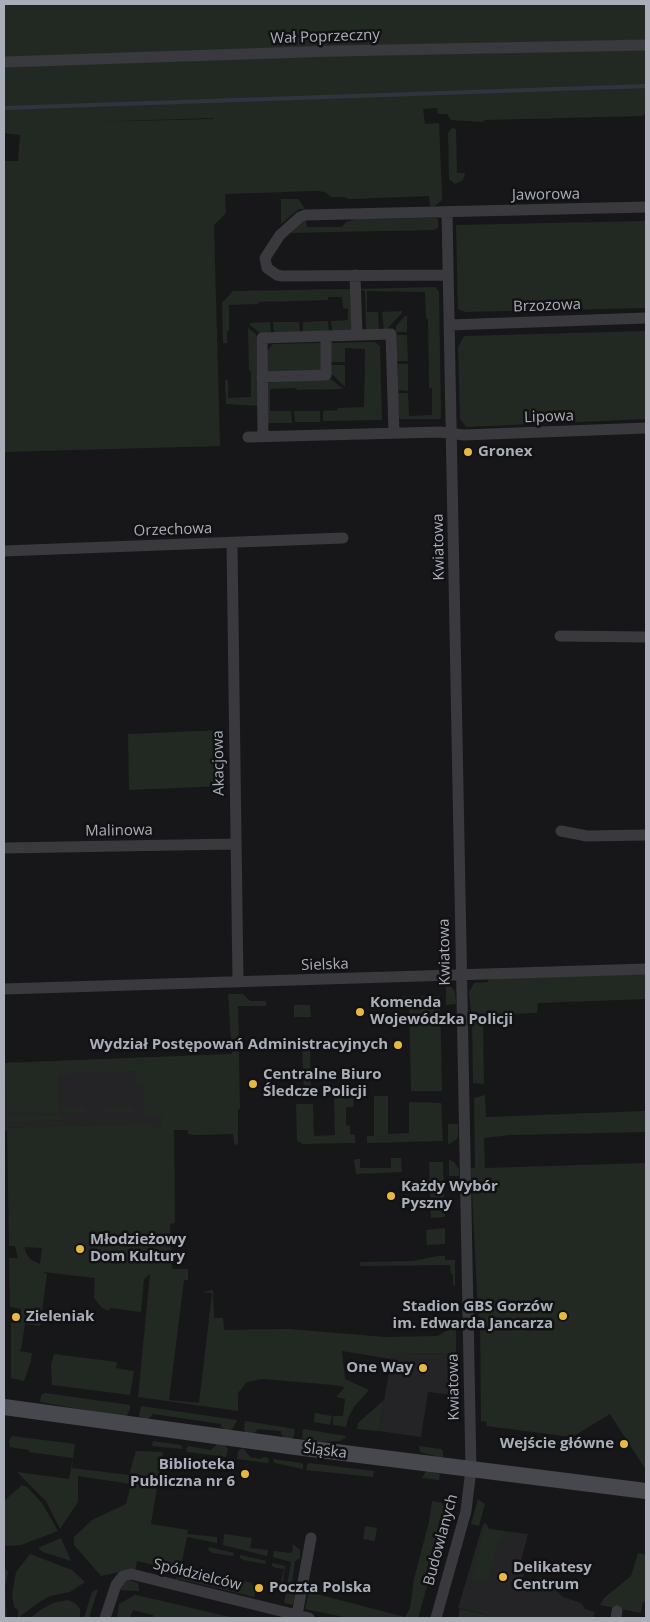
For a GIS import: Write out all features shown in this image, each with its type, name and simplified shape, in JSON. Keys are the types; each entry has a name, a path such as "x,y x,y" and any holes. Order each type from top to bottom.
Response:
{"street":[{"name":"Wał Poprzeczny","path":"4,62 344,51 646,45"},
{"name":"Jaworowa","path":"447,212 646,207"},
{"name":"Kwiatowa","path":"447,212 460,976 471,1469"},
{"path":"447,212 305,215 300,217 280,235 265,258 267,268 276,275 448,275"},
{"path":"355,275 357,335"},
{"name":"Brzozowa","path":"449,325 646,318"},
{"path":"263,436 262,338 391,334 394,433"},
{"path":"262,377 326,375 326,336"},
{"name":"Lipowa","path":"452,434 646,428"},
{"path":"248,437 394,433 452,434"},
{"name":"Orzechowa","path":"4,551 344,538"},
{"name":"Akacjowa","path":"232,543 238,982"},
{"path":"560,636 646,637"},
{"path":"561,830 587,836 646,835"},
{"name":"Malinowa","path":"4,848 235,844"},
{"name":"Sielska","path":"4,989 646,969"},
{"name":"Śląska","path":"4,1407 243,1440 646,1491"},
{"name":"Budowlanych","path":"436,1618 466,1511 471,1469"},
{"path":"297,1615 311,1538"},
{"name":"Spółdzielców","path":"105,1618 116,1585 123,1576 130,1574 275,1614 297,1615 309,1618"}],"shaded area":[{"path":"4,4 646,4 646,113 642,116 484,120 483,122 451,120 447,114 438,114 437,108 423,109 425,124 439,123 442,200 435,206 430,206 429,196 349,199 331,197 325,192 315,191 225,194 226,213 214,225 220,446 4,452 4,161 18,161 20,135 4,133","holes":["213,118 213,119 90,122"]},
{"path":"452,128 456,129 457,173 465,173 463,180 455,184 449,179 448,133"},
{"path":"281,199 298,199 305,209 299,209 281,224"},
{"path":"306,219 307,227 342,227 346,222 356,219 438,219 438,228 434,230 288,233"},
{"path":"646,221 646,308 465,312 458,309 456,225"},
{"path":"435,287 439,292 441,417 440,419 400,419 398,393 408,393 409,416 432,415 432,388 429,388 428,319 426,319 425,292 367,291 367,312 378,312 379,332 366,332 365,291 359,289"},
{"path":"353,289 353,332 332,332 331,321 348,320 348,309 343,308 342,297 328,297 328,300 259,302 258,304 229,305 229,331 227,331 227,343 223,343 222,303 233,291"},
{"path":"402,311 386,330 384,330 382,312"},
{"path":"407,316 407,332 396,332 396,326"},
{"path":"328,321 329,332 303,332 303,322"},
{"path":"270,322 271,333 260,333 250,325 250,323"},
{"path":"273,322 299,322 300,332 274,333"},
{"path":"248,328 256,334 258,406 226,404 225,380 228,380 228,398 251,397"},
{"path":"646,331 646,419 466,427 460,419 458,347 464,336"},
{"path":"397,335 407,335 408,361 397,361"},
{"path":"375,342 380,346 382,420 323,421 323,411 337,410 338,408 364,407 365,349 345,348 345,362 330,362 329,343"},
{"path":"324,343 324,372 266,373 267,351 273,344"},
{"path":"398,364 408,364 408,391 398,390"},
{"path":"330,365 345,365 345,387 330,374"},
{"path":"330,378 343,389 270,389 270,411 291,411 292,423 266,423 265,383"},
{"path":"294,411 320,411 320,422 295,422"},
{"path":"223,730 225,786 129,790 128,734"},
{"path":"646,972 646,999 538,1003 537,1013 483,1015 484,1084 473,1083 472,1021 469,992 474,983 488,982 489,977"},
{"path":"446,982 455,991 456,1004 446,1005"},
{"path":"228,994 243,994 250,1001 266,1001 266,1006 238,1006 240,1109 238,1109 238,1145 234,1144 233,1134 194,1135 188,1134 188,1130 174,1130 175,1223 170,1224 172,1269 188,1269 188,1280 184,1280 169,1400 199,1403 212,1293 202,1292 213,1290 214,1318 223,1318 224,1330 290,1329 385,1337 438,1336 450,1328 456,1328 456,1353 392,1354 391,1359 342,1351 345,1379 369,1390 354,1407 346,1427 333,1425 333,1416 343,1416 345,1399 336,1397 345,1387 334,1385 262,1379 247,1382 238,1393 238,1411 138,1397 150,1274 144,1279 141,1312 110,1308 109,1311 102,1308 94,1298 95,1278 43,1272 47,1274 40,1326 25,1324 21,1349 19,1351 32,1353 31,1361 24,1381 11,1378 11,1323 21,1323 21,1309 10,1307 9,1258 18,1258 15,1246 9,1246 7,1128 151,1124 151,1127 161,1127 162,1116 144,1116 143,1084 136,1084 135,1071 58,1074 59,1113 7,1112 5,1063 232,1054","holes":["25,1247 42,1248 40,1264 30,1259 25,1251"]},
{"path":"440,996 442,1091 411,1091 409,1002 376,1003 376,997"},
{"path":"294,1005 310,1005 311,1017 294,1017"},
{"path":"302,1043 310,1043 311,1093 304,1093"},
{"path":"232,1054 168,1128 4,1131 4,1063"},
{"name":"Stadion GBS Gorzów im. Edwarda Jancarza","path":"485,1095 486,1117 646,1111 646,1132 510,1135 484,1138 485,1168 646,1163 646,1470 610,1414 572,1437 486,1426 487,1422 481,1421 480,1317 478,1316 471,1168 475,1168 474,1098"},
{"path":"374,1096 388,1096 388,1134 409,1133 409,1102 441,1103 443,1141 367,1143 367,1136 374,1136"},
{"path":"334,1097 354,1097 353,1107 346,1107 346,1125 350,1126 350,1134 355,1135 355,1143 303,1144 297,1141 296,1104 313,1104 314,1136 335,1135"},
{"path":"133,1106 133,1112 103,1112 103,1107"},
{"path":"65,1107 86,1107 86,1112 65,1113"},
{"path":"7,1116 62,1116 62,1120 7,1122"},
{"path":"448,1124 458,1124 458,1134 457,1139 448,1145"},
{"path":"391,1158 401,1158 402,1172 356,1174 354,1161 356,1159 360,1159 360,1168 391,1168"},
{"path":"449,1159 455,1163 459,1170 459,1176 449,1176"},
{"path":"429,1162 443,1162 445,1217 431,1218"},
{"path":"445,1228 445,1244 427,1245 426,1230"},
{"path":"445,1256 445,1260 455,1260 455,1285 453,1285 453,1274 451,1274 450,1265 360,1266 360,1262 413,1261"},
{"path":"454,1353 454,1395 428,1392 421,1437 379,1431 392,1354"},
{"path":"54,1354 117,1362 116,1368 134,1371 130,1395 52,1385 51,1365"},
{"path":"42,1394 130,1405 130,1409 125,1417 40,1402"},
{"path":"384,1400 379,1431 357,1429 358,1423"},
{"path":"141,1406 237,1420 229,1431 226,1431 221,1424 153,1414 146,1421 139,1416"},
{"path":"315,1413 332,1416 330,1425 314,1422"},
{"path":"245,1421 295,1429 294,1436 290,1440 285,1439 281,1431 258,1429 252,1435 247,1434 244,1430"},
{"path":"303,1429 346,1436 340,1441 310,1442 302,1438"},
{"path":"12,1436 75,1444 72,1468 129,1475 136,1451 163,1452 151,1524 188,1530 187,1534 217,1537 217,1543 187,1537 178,1580 176,1581 178,1571 137,1561 135,1571 129,1570 101,1576 74,1545 74,1537 92,1520 126,1504 131,1484 78,1476 78,1502 60,1529 46,1501 17,1472 69,1479 73,1458 29,1452 29,1450 10,1447 9,1441"},
{"path":"153,1441 181,1445 182,1449 152,1446"},
{"path":"218,1443 224,1444 228,1449 226,1457 187,1452 186,1449 188,1446 211,1450"},
{"path":"419,1446 441,1449 443,1451 443,1458 420,1452"},
{"path":"243,1448 250,1457 268,1458 268,1463 237,1459 238,1451"},
{"path":"274,1459 301,1463 303,1464 303,1469 275,1463"},
{"path":"309,1463 374,1471 373,1477 306,1470"},
{"path":"426,1471 440,1474 439,1480 422,1478"},
{"path":"22,1485 27,1487 42,1503 58,1531 21,1545 4,1546 4,1501"},
{"path":"478,1499 485,1504 479,1526 471,1524"},
{"path":"432,1501 442,1503 448,1513 418,1618 349,1618 305,1609 309,1592 405,1617 410,1608 414,1579 429,1522"},
{"path":"486,1523 489,1529 528,1534 518,1572 524,1574 521,1588 530,1580 543,1577 563,1597 581,1603 585,1609 595,1612 593,1618 499,1618 458,1608 483,1524"},
{"path":"486,1523 489,1529 505,1531 502,1542 498,1542 487,1582 471,1578"},
{"path":"365,1526 377,1528 375,1541 363,1539"},
{"path":"224,1534 252,1538 250,1548 268,1550 267,1556 223,1545"},
{"path":"61,1538 71,1561 43,1552 38,1548"},
{"path":"293,1544 300,1550 300,1558 295,1561 291,1591 295,1592 293,1605 284,1603 291,1562 273,1557 274,1551 292,1553"},
{"path":"209,1547 234,1553 233,1556 213,1553 208,1550"},
{"path":"638,1553 646,1555 646,1602 643,1602 641,1613 600,1605 604,1598 631,1576"},
{"path":"30,1554 72,1570 85,1582 70,1592 50,1596 18,1618 18,1610 14,1607 12,1595 16,1572"},
{"path":"240,1555 266,1561 265,1564 244,1560 240,1558"},
{"path":"272,1563 285,1566 282,1590 279,1590 284,1569 272,1566"},
{"path":"183,1566 189,1567 189,1570 202,1573 203,1571 234,1581 234,1579 252,1583 252,1585 257,1586 254,1597 179,1579"},
{"path":"4,1567 8,1572 5,1587 7,1618 4,1618"},
{"path":"128,1580 138,1583 139,1591 120,1590 123,1583"},
{"path":"98,1589 89,1618 84,1618 92,1592"},
{"path":"135,1595 234,1618 153,1618 153,1615 133,1610 130,1618 117,1617 119,1604"},
{"path":"68,1600 76,1604 80,1609 80,1618 30,1618 53,1603"},
{"path":"460,1609 499,1618 458,1618"}],"waterway":[{"path":"4,108 646,86"}],"place":[{"name":"Gronex","path":"468,452"},
{"name":"Komenda Wojewódzka Policji","path":"360,1012"},
{"name":"Wydział Postępowań Administracyjnych","path":"398,1045"},
{"name":"Centralne Biuro Śledcze Policji","path":"253,1084"},
{"name":"Każdy Wybór Pyszny","path":"391,1196"},
{"name":"Młodzieżowy Dom Kultury","path":"80,1249"},
{"name":"Stadion GBS Gorzów im. Edwarda Jancarza","path":"563,1316"},
{"name":"Zieleniak","path":"16,1317"},
{"name":"One Way","path":"423,1368"},
{"name":"Wejście główne","path":"624,1444"},
{"name":"Biblioteka Publiczna nr 6","path":"245,1474"},
{"name":"Delikatesy Centrum","path":"503,1577"},
{"name":"Poczta Polska","path":"259,1588"}]}
